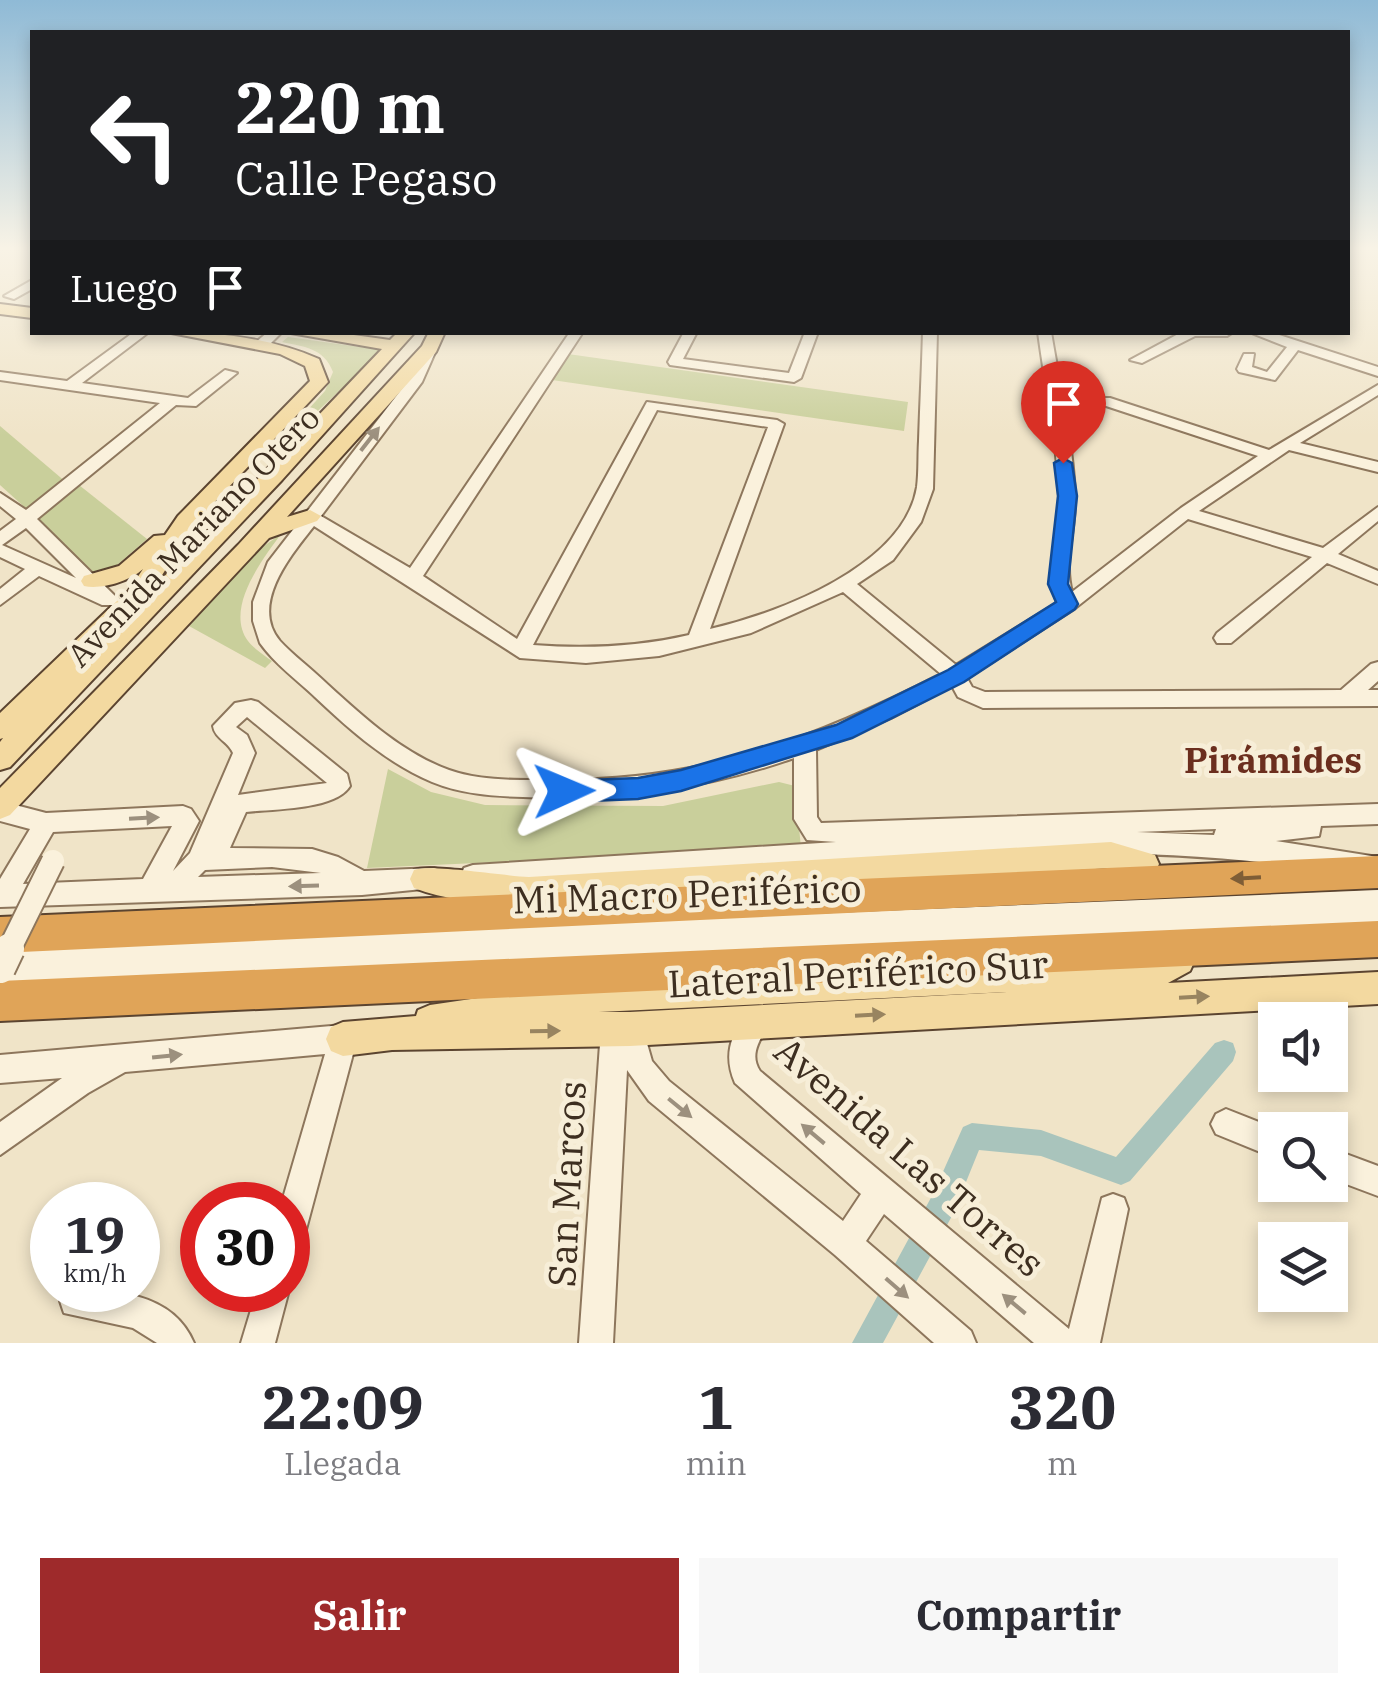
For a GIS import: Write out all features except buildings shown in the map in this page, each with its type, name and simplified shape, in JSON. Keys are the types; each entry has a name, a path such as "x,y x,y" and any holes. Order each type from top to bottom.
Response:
{"highway":[{"path":"0,936 1378,870"},
{"path":"0,1000 1378,939"}],"main road":[{"path":"92,581 127,571 185,521 316,388 316,367 302,355 269,339 215,335"},
{"path":"340,336 400,339"},
{"path":"0,806 12,784 246,550 434,338"},
{"name":"Avenida Mariano Otero","path":"0,760 284,477 434,338"},
{"name":"Avenida Mariano Otero","path":"12,784 284,477 400,339"},
{"path":"0,730 124,601 374,368"},
{"path":"252,452 308,426"},
{"path":"246,550 284,524 310,516"},
{"path":"124,601 185,521"},
{"path":"426,879 482,890 530,891 1145,852"},
{"path":"392,1033 446,1017 622,994 920,978 1154,973 1179,960"},
{"name":"Lateral Periférico Sur","path":"343,1039 392,1033 622,1029 1378,988"}],"street":[{"path":"69,386 139,335"},
{"path":"413,578 575,335"},
{"path":"690,335 675,362 794,378 811,335"},
{"path":"310,516 413,578 520,651 586,656 658,649 697,640 779,615 846,584 888,556 922,504 930,335"},
{"path":"1044,335 1068,496 1058,568 1058,584 1067,604"},
{"path":"1137,360 1187,335"},
{"path":"1263,335 1378,372"},
{"path":"434,338 414,382 310,516 265,584 261,622 270,643 375,736 433,772 469,783 601,792 681,780 804,746 904,704 956,676 1067,604 1269,455 1378,389"},
{"path":"1249,357 1244,368 1268,377 1294,346"},
{"path":"0,376 194,402 230,373"},
{"path":"124,601 37,568 2,550 27,519 172,401"},
{"path":"1106,401 1269,455"},
{"path":"520,651 652,404 777,424 697,640"},
{"path":"1287,445 1378,467"},
{"path":"0,498 92,581 124,601"},
{"path":"1224,638 1378,512"},
{"path":"1186,513 1323,554 1378,578"},
{"path":"0,599 37,568"},
{"path":"846,584 956,676 964,692 983,700 1378,698"},
{"path":"1345,698 1378,669"},
{"path":"159,891 207,859 238,804 329,793 338,786 339,780 252,708 242,709 224,726 243,746 244,754 207,859"},
{"path":"804,746 806,819 815,833 1378,814"},
{"path":"0,806 46,823 183,816 186,822 159,891"},
{"path":"2,896 46,823"},
{"path":"1145,852 1378,824"},
{"path":"1145,852 1281,851 1378,870"},
{"path":"207,859 315,859 341,867 362,884"},
{"path":"0,968 53,862"},
{"path":"2,896 426,879"},
{"name":"Mi Macro Periférico","path":"0,960 1378,901"},
{"name":"Mi Macro Periférico","path":"0,976 1378,919"},
{"name":"Avenida Las Torres","path":"756,1020 740,1049 744,1074 1060,1343"},
{"path":"622,1029 640,1068 660,1091 852,1248 948,1333"},
{"name":"San Marcos","path":"596,1343 622,1029"},
{"path":"0,1069 343,1039 303,1182"},
{"path":"0,1140 78,1082 119,1061"},
{"path":"1226,1124 1258,1136"},
{"path":"1348,1170 1378,1181"},
{"path":"852,1248 885,1194"},
{"path":"1083,1343 1113,1208"},
{"path":"123,1312 158,1320 170,1328 177,1343"},
{"path":"258,1343 266,1312"}],"green space":[{"path":"288,337 382,350 301,427 286,434 325,391 333,372 319,353 282,342"},
{"path":"568,354 908,402 904,431 552,380"},
{"path":"0,426 67,483 30,512 0,485"},
{"path":"79,485 147,539 109,572 94,574 39,519"},
{"path":"281,534 249,584 240,614 248,641 272,661 265,668 189,626 258,550"},
{"path":"388,769 431,792 485,805 663,806 779,782 795,786 801,848 367,868"}],"waterway":[{"path":"867,1343 943,1204 972,1136 1041,1143 1121,1172 1224,1052"}],"district":[{"name":"Pirámides","path":"1273,760"}],"route":[{"path":"564,791 601,792 681,780 757,761 843,732 956,676 1067,604 1058,584 1068,496 1063,463"}]}
